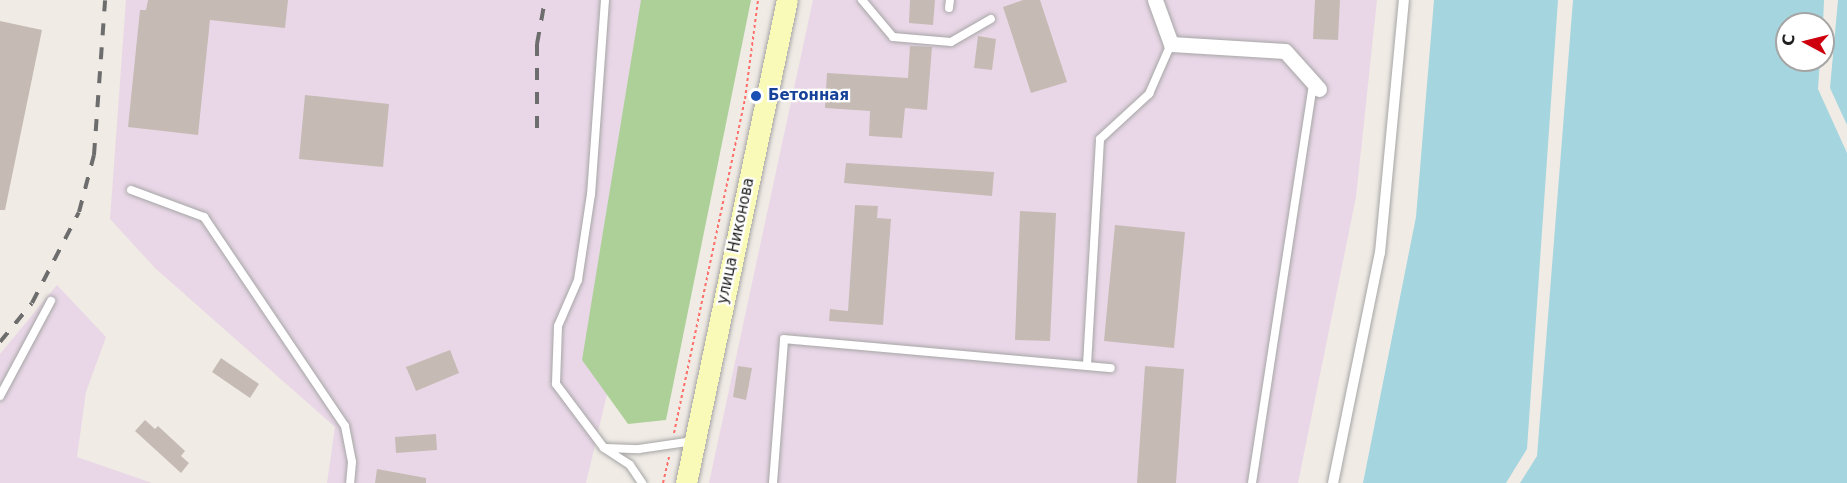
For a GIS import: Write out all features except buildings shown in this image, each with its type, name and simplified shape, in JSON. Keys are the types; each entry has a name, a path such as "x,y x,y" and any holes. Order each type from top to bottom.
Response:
{"main road":[{"name":"улица Никонова","path":"686,483 787,0"}],"street":[{"path":"1155,0 1171,44 1285,51 1316,85"},
{"path":"1333,483 1380,253 1404,0"}],"lane":[{"path":"605,0 591,194 578,280 558,326 556,384 604,448 630,465 642,483"},
{"path":"862,0 893,37 951,42 990,19"},
{"path":"1087,365 1100,139 1149,94 1171,44"},
{"path":"1252,483 1316,85"},
{"path":"131,190 204,217 345,426 352,462 350,483"},
{"path":"0,396 51,301"},
{"path":"773,483 784,339 1111,368"},
{"path":"604,448 672,445 694,441"}],"path":[{"path":"663,483 745,99 758,0"}],"shaded area":[{"path":"126,0 700,0 586,483 327,483 335,427 155,268 110,219"},
{"path":"813,0 1377,0 1356,197 1298,483 709,483"},
{"path":"57,285 106,337 86,392 77,457 152,483 0,483 0,354"}],"green space":[{"path":"641,0 751,0 666,420 628,424 582,360"}],"water":[{"path":"1434,0 1558,0 1527,449 1506,483 1363,483 1416,217"},
{"path":"1573,0 1824,0 1824,12 1775,12 1775,72 1819,72 1818,89 1847,153 1847,483 1520,483 1537,456"},
{"path":"1838,0 1847,0 1847,125 1830,88 1831,72 1835,72"}],"railway":[{"path":"0,342 32,303 79,212 94,155 105,0"},
{"path":"537,128 537,44 545,0"}],"place":[{"name":"Бетонная","path":"756,96"}]}
